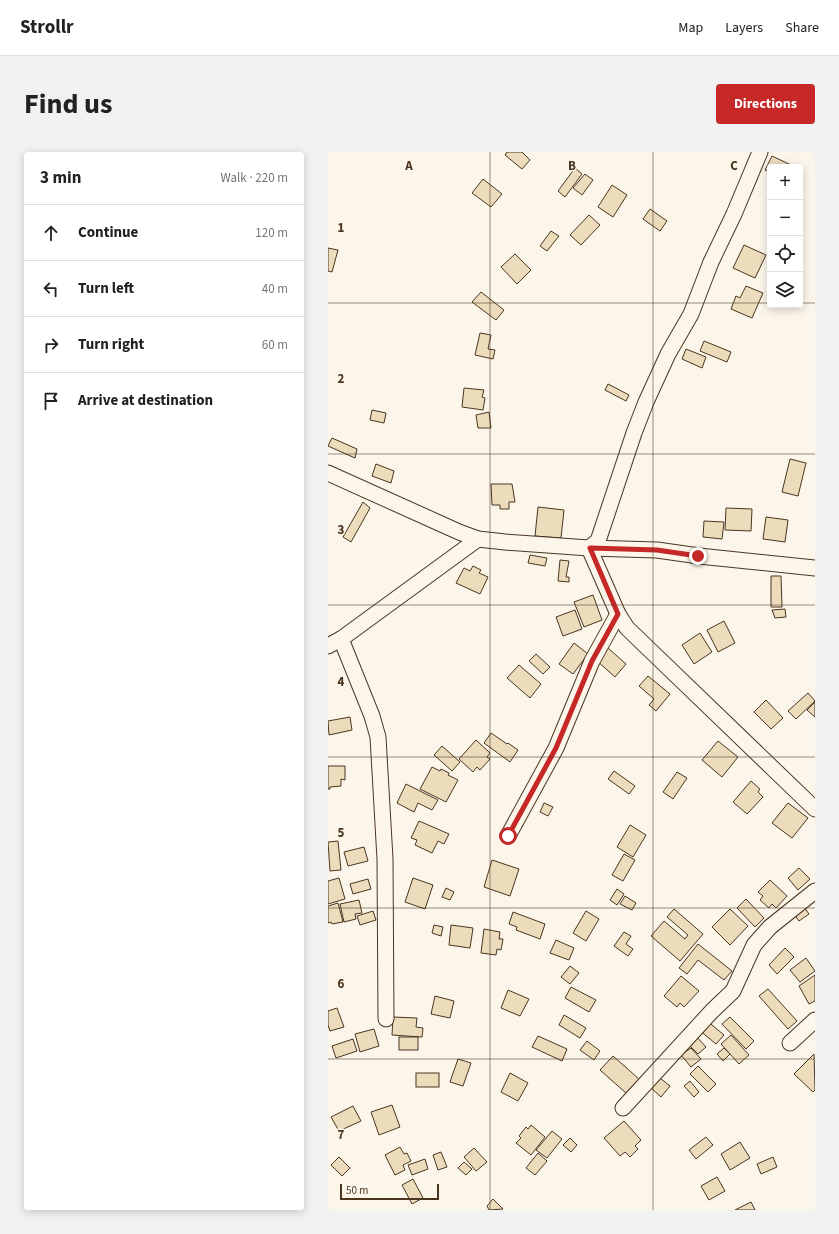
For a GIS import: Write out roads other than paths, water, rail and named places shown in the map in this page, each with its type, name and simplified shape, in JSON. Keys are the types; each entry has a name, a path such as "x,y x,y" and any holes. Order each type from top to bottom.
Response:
{"street":[{"path":"590,548 598,541 646,402 668,354 691,314 711,262 734,214 760,152"},
{"path":"328,473 459,532 478,539 590,548 657,550 698,556 815,568"},
{"path":"386,1019 385,859 378,737 372,716 334,642 478,539"},
{"path":"590,548 618,614 627,628 815,810"},
{"path":"508,836 556,748 592,661 618,614"},
{"path":"623,1108 712,1011 733,991 754,945 770,927 815,891"},
{"path":"790,1043 815,1020"}]}
